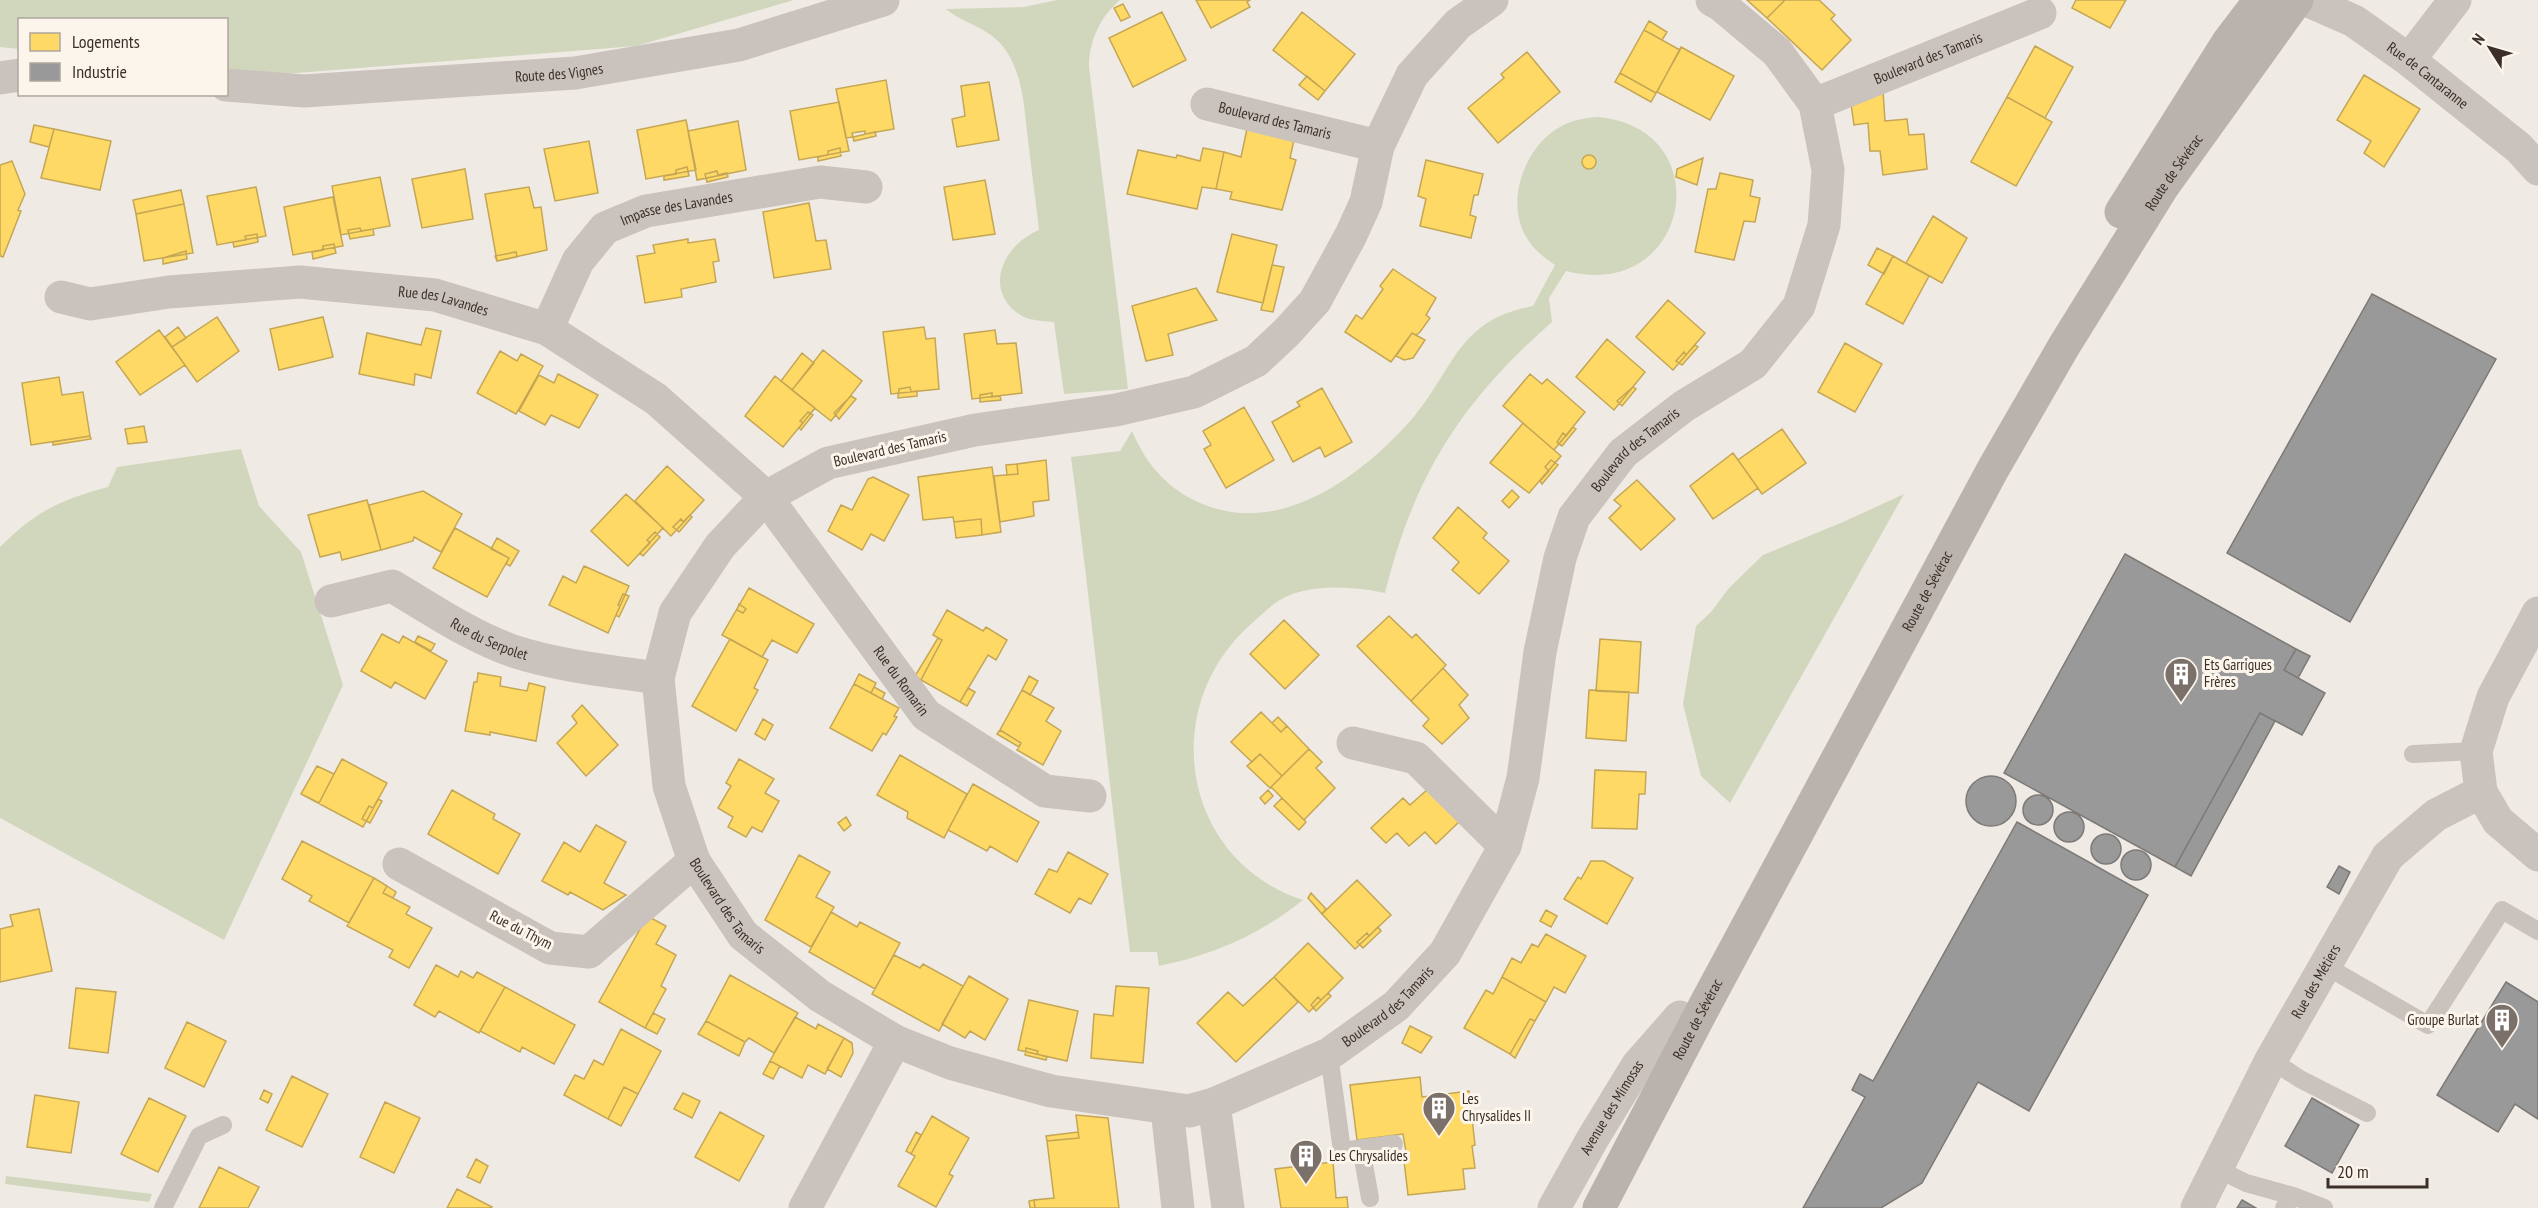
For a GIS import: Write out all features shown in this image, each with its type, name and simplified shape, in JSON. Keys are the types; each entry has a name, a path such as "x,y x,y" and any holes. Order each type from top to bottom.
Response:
{"main road":[{"name":"Route de Sévérac","path":"1575,1208 2021,388 2114,224 2228,42 2260,0"},
{"path":"2190,151 2223,76 2274,0"},
{"name":"Route de Sévérac","path":"1599,1208 1705,1005 1993,469 2064,346 2162,188 2297,0"}],"street":[{"name":"Route des Vignes","path":"228,85 304,91 575,73 739,45 884,0"},
{"name":"Boulevard des Tamaris","path":"1492,0 1458,24 1412,75 1378,146 1365,202 1351,235 1315,301 1256,361 1194,392 1116,410 975,430 828,463 766,497 720,546 675,613 658,678 669,786 694,861 743,935 820,996 895,1041 950,1063 1051,1090 1189,1111 1214,1104 1329,1054 1396,1006 1445,953 1505,846 1523,778 1539,652 1560,558 1574,517 1623,453 1684,406 1753,364 1799,306 1824,225 1828,170 1815,104 1778,52 1712,0"},
{"name":"Rue de Cantaranne","path":"2306,0 2354,21 2409,60 2519,148 2538,169"},
{"path":"2409,60 2455,0"},
{"name":"Boulevard des Tamaris","path":"1815,104 2040,13"},
{"path":"0,78 18,75"},
{"name":"Boulevard des Tamaris","path":"1207,104 1378,146"},
{"name":"Impasse des Lavandes","path":"547,329 578,261 605,228 646,211 820,182 867,187"},
{"name":"Rue des Lavandes","path":"61,297 90,304 169,292 300,282 435,296 547,329 656,399 766,497"},
{"name":"Rue du Romarin","path":"766,497 926,715 1046,791 1090,796"},
{"name":"Rue du Serpolet","path":"331,601 392,586 471,632 514,651 572,665 658,678"},
{"path":"2538,612 2493,697 2476,751 2481,792 2498,821 2538,855"},
{"path":"1353,744 1416,758 1505,846"},
{"name":"Rue des Métiers","path":"2197,1208 2271,1060 2388,856 2436,815 2481,792"},
{"name":"Rue du Thym","path":"399,864 550,948 589,952 694,861"},
{"name":"Avenue des Mimosas","path":"1554,1208 1637,1066 1680,1017"},
{"path":"805,1208 895,1041"},
{"path":"1214,1104 1228,1208"},
{"path":"1167,1109 1178,1208"}],"lane":[{"path":"2413,754 2476,751"},
{"path":"2324,966 2428,1025 2502,910 2538,931"},
{"path":"1329,1054 1342,1151 1394,1144"},
{"path":"2271,1060 2300,1079 2367,1113"},
{"path":"163,1208 198,1136 223,1125"},
{"path":"1361,1148 1370,1198"},
{"path":"2218,1169 2289,1202 2324,1208"}],"green space":[{"path":"0,0 794,0 636,46 284,74 228,69 228,18 18,18 18,49 0,47"},
{"path":"1057,0 1120,0 1097,30 1091,48 1089,67 1128,389 1064,394 1054,322 1022,316 1010,306 1003,295 1000,282 1007,257 1015,246 1039,230 1022,93 1014,66 1000,43 987,32 946,9 1024,7"},
{"path":"1598,117 1637,128 1662,150 1675,179 1675,210 1663,239 1641,262 1608,274 1566,271 1549,298 1552,322 1492,382 1445,444 1411,513 1385,593 1350,588 1325,588 1313,589 1284,598 1250,625 1221,659 1202,697 1194,738 1196,778 1208,817 1230,852 1262,880 1303,900 1270,924 1217,950 1198,956 1159,966 1157,952 1130,952 1071,457 1120,451 1132,431 1145,456 1173,487 1197,502 1239,513 1268,512 1295,505 1322,493 1347,477 1371,459 1412,419 1460,349 1473,334 1488,322 1533,306 1555,265 1534,248 1521,226 1518,212 1520,180 1534,152 1555,130 1565,124"},
{"path":"241,449 259,506 301,552 343,685 224,940 0,818 0,547 25,524 50,508 108,487 117,467"},
{"path":"1904,494 1730,803 1701,776 1683,704 1696,626 1711,612 1729,588 1763,555"},
{"path":"6,1176 152,1194 149,1202 5,1184"}],"building: Logements":[{"path":"1196,0 1250,0 1247,2 1250,7 1211,28"},
{"path":"1747,0 1785,0 1767,18"},
{"path":"1785,0 1819,0 1835,15 1831,19 1851,40 1822,70 1767,18"},
{"path":"2076,0 2126,0 2110,28 2072,8"},
{"path":"1123,4 1130,17 1121,21 1114,8"},
{"path":"1162,12 1186,60 1133,87 1109,38"},
{"path":"1302,12 1355,54 1325,91 1273,50"},
{"path":"1649,21 1667,32 1662,40 1644,30"},
{"path":"1644,30 1680,50 1656,93 1620,73"},
{"path":"2035,46 2073,67 2045,118 2007,97"},
{"path":"1681,47 1734,76 1710,120 1657,92"},
{"path":"1527,52 1560,92 1498,143 1468,108 1504,78 1501,74"},
{"path":"1620,73 1656,93 1651,102 1615,82"},
{"path":"2364,75 2420,109 2384,167 2364,153 2371,141 2337,120"},
{"path":"1307,76 1325,91 1318,100 1299,85"},
{"path":"886,80 894,129 865,134 865,131 852,133 853,137 846,138 836,89"},
{"path":"989,82 999,140 957,147 952,119 965,116 961,86"},
{"path":"1883,91 1885,121 1907,119 1909,135 1924,134 1927,169 1883,175 1880,151 1870,151 1868,123 1854,125 1851,104"},
{"path":"2007,97 2052,122 2016,186 1971,162"},
{"path":"839,102 849,151 799,160 790,111"},
{"path":"686,120 696,170 646,179 637,130"},
{"path":"738,121 746,170 697,180 688,131"},
{"path":"34,125 54,129 49,147 30,142"},
{"path":"54,129 111,141 100,190 41,178"},
{"path":"1247,129 1294,140 1290,158 1296,160 1282,210 1230,199 1232,192 1216,189 1224,152 1241,157"},
{"path":"875,132 876,136 854,141 853,137"},
{"path":"589,141 598,193 555,201 544,149"},
{"path":"840,148 841,156 818,161 818,157 828,155 828,151"},
{"path":"1203,148 1224,152 1216,189 1202,187 1197,209 1127,194 1138,150 1176,158 1177,155 1200,161"},
{"path":"1586,155 1592,155 1596,162 1592,169 1586,169 1582,165 1582,159"},
{"path":"1703,158 1697,185 1676,177 1677,169"},
{"path":"1426,160 1483,174 1478,195 1474,195 1470,215 1476,217 1471,238 1420,226 1426,199 1418,196"},
{"path":"12,161 25,194 18,210 21,211 3,257 0,256 0,165"},
{"path":"687,167 689,176 664,180 664,176 676,174 676,170"},
{"path":"465,169 473,219 422,228 412,179"},
{"path":"717,171 718,175 727,173 728,177 707,182 705,174"},
{"path":"1720,173 1753,180 1750,196 1760,198 1755,222 1744,221 1734,260 1695,252 1708,189 1716,189"},
{"path":"380,177 390,226 341,235 332,186"},
{"path":"985,180 995,234 953,240 944,187"},
{"path":"256,187 266,236 217,245 207,196"},
{"path":"529,187 534,208 541,207 547,250 497,261 485,194"},
{"path":"181,190 184,204 136,214 133,200"},
{"path":"333,197 343,246 293,255 284,207"},
{"path":"809,203 816,241 826,240 831,269 774,278 763,212"},
{"path":"184,204 193,253 144,261 136,214"},
{"path":"1933,216 1967,238 1942,283 1906,263"},
{"path":"360,228 361,231 373,229 374,235 350,239 348,230"},
{"path":"257,234 258,242 234,247 233,242 246,240 245,236"},
{"path":"1232,234 1277,245 1263,303 1217,292"},
{"path":"688,239 688,243 715,239 719,261 713,262 716,282 681,289 682,297 645,303 637,256 655,253 653,245"},
{"path":"334,244 336,253 313,259 312,252 323,250 323,246"},
{"path":"1877,248 1893,256 1884,274 1868,265"},
{"path":"186,251 187,259 163,264 163,258"},
{"path":"516,252 517,257 497,261 495,256"},
{"path":"1893,256 1929,276 1903,324 1866,304"},
{"path":"1272,265 1284,267 1273,312 1261,310"},
{"path":"1393,269 1436,298 1426,315 1430,318 1420,332 1416,335 1412,333 1391,362 1345,332 1356,315 1362,319 1383,289 1380,286"},
{"path":"1196,288 1217,320 1168,334 1173,355 1146,361 1132,306"},
{"path":"1668,300 1705,333 1673,370 1636,337"},
{"path":"217,317 239,351 197,382 172,347"},
{"path":"323,317 333,357 279,370 270,329"},
{"path":"178,327 186,338 172,347 165,337"},
{"path":"924,327 926,339 935,338 939,389 891,394 883,332"},
{"path":"426,328 441,331 431,378 415,374 414,385 359,374 367,333 421,345"},
{"path":"159,330 185,365 140,395 116,362"},
{"path":"995,330 997,344 1016,343 1022,393 972,399 964,334"},
{"path":"1412,333 1425,340 1413,358 1404,360 1396,356"},
{"path":"1607,339 1645,372 1614,410 1576,377"},
{"path":"1845,343 1882,364 1855,412 1818,392"},
{"path":"1695,345 1698,347 1682,365 1676,361 1684,352 1686,355"},
{"path":"823,350 862,381 831,421 792,390"},
{"path":"500,351 517,361 521,354 543,366 516,414 477,393"},
{"path":"802,353 814,363 792,390 781,381"},
{"path":"558,374 598,395 579,428 551,415 545,425 519,411 539,375 554,383"},
{"path":"1530,374 1542,384 1547,379 1585,412 1554,450 1503,406"},
{"path":"775,376 815,408 783,447 745,416"},
{"path":"59,377 62,395 83,392 90,436 31,445 22,383"},
{"path":"910,387 911,392 917,391 917,396 898,398 899,389"},
{"path":"1633,387 1636,389 1622,406 1617,401"},
{"path":"1322,388 1352,442 1325,457 1320,447 1293,462 1272,422 1300,406 1297,402"},
{"path":"992,393 992,397 1000,396 1001,400 980,402 980,395"},
{"path":"851,396 856,399 839,419 834,413"},
{"path":"1244,407 1274,460 1226,488 1204,449 1211,445 1203,431"},
{"path":"808,412 813,415 801,430 799,428 803,423 800,421"},
{"path":"1523,423 1561,456 1529,493 1490,463"},
{"path":"144,426 147,442 128,444 125,429"},
{"path":"1573,427 1576,429 1562,446 1557,442 1563,433 1566,436"},
{"path":"1573,427 1576,429 1562,446 1559,444"},
{"path":"1782,429 1806,463 1762,494 1738,460"},
{"path":"90,436 91,439 53,445 53,442"},
{"path":"1733,453 1758,488 1713,519 1690,486"},
{"path":"1046,460 1049,500 1033,502 1034,516 1000,522 994,476 1018,474 1017,464"},
{"path":"1551,460 1558,465 1542,484 1540,481 1549,471 1545,467"},
{"path":"1017,464 1018,474 1007,475 1006,465"},
{"path":"667,466 704,500 671,536 635,501"},
{"path":"992,467 1001,532 982,535 981,519 954,522 953,517 923,520 918,477"},
{"path":"873,477 909,495 884,541 871,534 862,550 828,531 841,505 852,510 868,479"},
{"path":"1637,480 1675,519 1641,550 1609,518 1621,506 1614,500"},
{"path":"1512,490 1519,497 1509,508 1502,501"},
{"path":"423,491 462,514 441,552 414,537 413,541 381,550 369,505"},
{"path":"626,494 663,528 628,566 591,531"},
{"path":"367,500 381,550 342,560 340,552 320,557 308,515"},
{"path":"1458,507 1487,533 1483,538 1509,561 1479,594 1452,570 1459,562 1433,538"},
{"path":"690,515 692,517 679,532 673,527 681,519 683,522"},
{"path":"981,519 982,535 956,538 954,522"},
{"path":"455,528 509,558 487,597 433,568"},
{"path":"655,532 660,537 643,556 640,553 650,543 647,540"},
{"path":"497,538 519,551 510,566 506,564 509,558 491,549"},
{"path":"584,566 629,586 608,633 549,605 563,576 576,583"},
{"path":"749,588 814,624 797,653 772,640 762,657 722,635"},
{"path":"623,594 629,596 619,617 616,615"},
{"path":"739,604 746,609 743,613 737,610"},
{"path":"947,610 983,631 986,627 1007,640 996,660 988,655 960,702 921,680 942,640 933,635"},
{"path":"1389,616 1412,638 1416,634 1446,665 1411,701 1357,646"},
{"path":"1284,620 1319,655 1285,689 1250,654"},
{"path":"382,634 399,643 403,636 447,661 425,699 395,682 391,688 361,671"},
{"path":"418,636 435,644 431,651 415,642"},
{"path":"938,638 942,640 921,680 915,676"},
{"path":"730,639 768,660 754,688 758,690 736,731 692,706"},
{"path":"1600,639 1641,642 1638,693 1596,691"},
{"path":"1443,668 1468,695 1459,705 1469,718 1442,744 1423,726 1429,719 1411,701"},
{"path":"478,673 501,677 500,686 527,691 529,683 545,687 536,741 490,732 490,735 465,731 474,682 477,682"},
{"path":"859,674 876,683 871,693 854,684"},
{"path":"1029,676 1038,681 1030,695 1022,690"},
{"path":"854,684 899,708 894,716 897,717 886,735 883,733 872,751 830,728"},
{"path":"874,687 885,693 882,699 871,693"},
{"path":"968,688 975,692 967,706 960,702"},
{"path":"1022,690 1054,708 1046,721 1061,731 1043,765 1017,750 1021,743 1000,730"},
{"path":"1589,690 1629,692 1626,741 1586,738"},
{"path":"582,705 618,745 586,776 557,743 577,723 572,716"},
{"path":"1261,712 1281,732 1287,726 1309,749 1282,776 1260,754 1252,762 1231,742"},
{"path":"1278,717 1287,726 1281,732 1272,723"},
{"path":"763,719 773,725 765,740 755,734"},
{"path":"1000,730 1021,743 1019,747 997,734"},
{"path":"1309,749 1322,762 1316,768 1335,788 1304,820 1271,787"},
{"path":"1260,754 1282,776 1270,788 1247,766"},
{"path":"900,755 967,794 944,838 907,818 908,812 877,795"},
{"path":"342,759 387,783 363,827 301,794 317,766 334,774"},
{"path":"739,759 774,779 765,793 779,801 762,832 752,827 746,837 728,827 733,817 718,808 731,786 726,783"},
{"path":"317,766 334,774 319,803 301,794"},
{"path":"1595,770 1646,772 1645,794 1639,794 1637,829 1592,828"},
{"path":"973,784 1039,822 1017,862 990,846 987,851 948,830"},
{"path":"1428,789 1460,821 1436,844 1425,832 1409,846 1397,833 1386,843 1371,828 1403,798 1410,805"},
{"path":"452,790 495,814 493,819 520,834 498,874 428,834"},
{"path":"1268,790 1273,796 1265,804 1260,798"},
{"path":"1282,798 1306,822 1299,830 1274,806"},
{"path":"378,799 382,801 370,823 362,819 369,806 373,808"},
{"path":"846,817 851,825 844,831 838,823"},
{"path":"596,825 626,842 604,883 626,895 603,910 570,892 568,895 542,881 564,842 580,852"},
{"path":"302,841 374,878 349,923 309,901 312,896 282,879"},
{"path":"1068,852 1108,874 1091,904 1079,898 1070,913 1035,894 1049,869 1057,872"},
{"path":"799,855 830,872 816,897 834,907 811,947 765,920"},
{"path":"1591,861 1604,861 1633,878 1607,924 1564,899 1578,877 1581,879"},
{"path":"374,878 387,886 383,893 410,907 406,914 432,928 409,968 389,957 393,950 347,926"},
{"path":"1357,880 1391,915 1355,949 1322,914"},
{"path":"387,886 396,892 393,898 383,893"},
{"path":"1311,893 1326,909 1322,914 1308,898"},
{"path":"39,909 52,971 0,982 0,929 13,926 10,915"},
{"path":"1546,910 1557,916 1551,927 1540,921"},
{"path":"831,912 857,927 860,922 900,943 875,989 809,952"},
{"path":"651,918 666,926 656,944 676,955 661,986 666,989 645,1028 599,1002 644,922"},
{"path":"1378,927 1381,931 1363,948 1357,942 1367,933 1369,936"},
{"path":"1546,934 1586,956 1565,993 1554,987 1546,1002 1502,977 1512,958 1521,963 1532,944 1538,947"},
{"path":"1308,943 1343,978 1309,1012 1274,977"},
{"path":"894,955 920,968 923,964 963,986 939,1031 872,994"},
{"path":"436,965 458,977 461,971 473,978 477,972 505,987 479,1033 439,1011 435,1017 414,1005"},
{"path":"730,975 798,1013 774,1053 749,1038 745,1042 706,1021"},
{"path":"969,976 1008,999 985,1040 970,1031 965,1038 942,1024"},
{"path":"1274,977 1298,1002 1236,1062 1197,1023 1228,992 1243,1006"},
{"path":"1502,977 1546,1002 1535,1021 1530,1019 1510,1054 1464,1028 1486,990 1493,994"},
{"path":"1116,986 1149,988 1143,1063 1091,1058 1094,1014 1113,1016"},
{"path":"505,987 575,1025 554,1064 522,1047 520,1052 480,1031"},
{"path":"76,988 116,992 108,1053 69,1048"},
{"path":"1328,993 1331,996 1316,1011 1311,1005 1318,997 1321,1000"},
{"path":"1029,1000 1078,1011 1067,1061 1018,1050"},
{"path":"653,1013 665,1019 657,1034 645,1028"},
{"path":"795,1017 816,1029 818,1024 844,1038 825,1074 808,1065 802,1078 770,1061"},
{"path":"1530,1019 1535,1021 1515,1058 1510,1054"},
{"path":"706,1021 745,1042 739,1056 698,1034"},
{"path":"187,1022 226,1041 204,1087 165,1068"},
{"path":"1410,1026 1432,1037 1421,1053 1402,1043"},
{"path":"621,1029 661,1051 638,1094 624,1087 608,1119 564,1095 575,1075 584,1079 594,1060 603,1065"},
{"path":"844,1038 852,1043 853,1053 841,1077 827,1069"},
{"path":"1026,1048 1038,1051 1037,1054 1047,1057 1046,1060 1025,1055"},
{"path":"770,1061 780,1066 773,1079 763,1074"},
{"path":"292,1076 328,1094 302,1147 266,1130"},
{"name":"Les Chrysalides II","path":"1420,1077 1422,1097 1469,1091 1475,1168 1463,1169 1465,1189 1408,1195 1403,1134 1357,1140 1350,1085"},
{"path":"624,1087 638,1094 621,1126 608,1119"},
{"path":"264,1090 272,1094 268,1103 260,1099"},
{"path":"683,1093 700,1101 692,1118 674,1109"},
{"path":"35,1095 79,1102 71,1153 27,1147"},
{"path":"149,1098 186,1116 158,1172 121,1154"},
{"path":"385,1102 420,1118 394,1173 360,1157"},
{"path":"720,1112 764,1136 739,1181 695,1157"},
{"path":"1076,1115 1108,1118 1119,1208 1035,1208 1034,1200 1054,1198 1047,1141 1079,1138"},
{"path":"932,1116 969,1138 949,1174 953,1176 936,1207 898,1186 915,1156 911,1154"},
{"path":"916,1132 921,1135 911,1154 906,1151"},
{"path":"1078,1132 1079,1138 1047,1141 1046,1136"},
{"path":"476,1159 488,1166 480,1183 467,1177"},
{"name":"Les Chrysalides","path":"1333,1162 1336,1198 1347,1197 1348,1208 1281,1208 1275,1169"},
{"path":"219,1167 259,1187 248,1208 199,1208"},
{"path":"457,1189 492,1207 447,1208"},
{"path":"1034,1200 1035,1208 1030,1208 1029,1201"}],"building: Industrie":[{"path":"2372,294 2496,359 2350,622 2227,553"},
{"name":"Ets Garrigues Frères","path":"2125,554 2296,649 2284,670 2325,693 2302,735 2260,713 2175,867 2004,773"},
{"path":"2296,649 2310,656 2298,678 2284,670"},
{"path":"2260,713 2275,721 2191,876 2175,867"},
{"path":"1986,776 1996,776 2009,783 2016,796 2016,806 2009,819 1996,826 1986,826 1977,822 1970,815 1966,806 1966,796 1970,787 1977,780"},
{"path":"2038,795 2044,796 2052,804 2052,816 2044,824 2038,825 2032,824 2024,816 2023,810 2024,804 2032,796"},
{"path":"2069,812 2075,813 2083,821 2083,833 2075,841 2069,842 2063,841 2055,833 2054,827 2055,821 2063,813"},
{"path":"2017,822 2148,895 2029,1111 1978,1082 1922,1183 1881,1208 1803,1208 1865,1097 1852,1090 1860,1074 1873,1081"},
{"path":"2106,834 2112,835 2120,843 2120,855 2112,863 2106,864 2100,863 2092,855 2091,849 2092,843 2100,835"},
{"path":"2136,850 2142,851 2150,859 2150,871 2142,879 2136,880 2130,879 2122,871 2121,865 2122,859 2130,851"},
{"path":"2339,866 2350,872 2339,894 2327,887"},
{"name":"Groupe Burlat","path":"2506,982 2538,1002 2538,1119 2515,1104 2498,1132 2437,1095"},
{"path":"2312,1098 2359,1125 2332,1173 2285,1146"},
{"path":"2242,1200 2256,1208 2237,1208"}],"place":[{"name":"Ets Garrigues Frères","path":"2181,703"},
{"name":"Groupe Burlat","path":"2502,1049"},
{"name":"Les Chrysalides II","path":"1439,1137"},
{"name":"Les Chrysalides","path":"1306,1185"}]}
